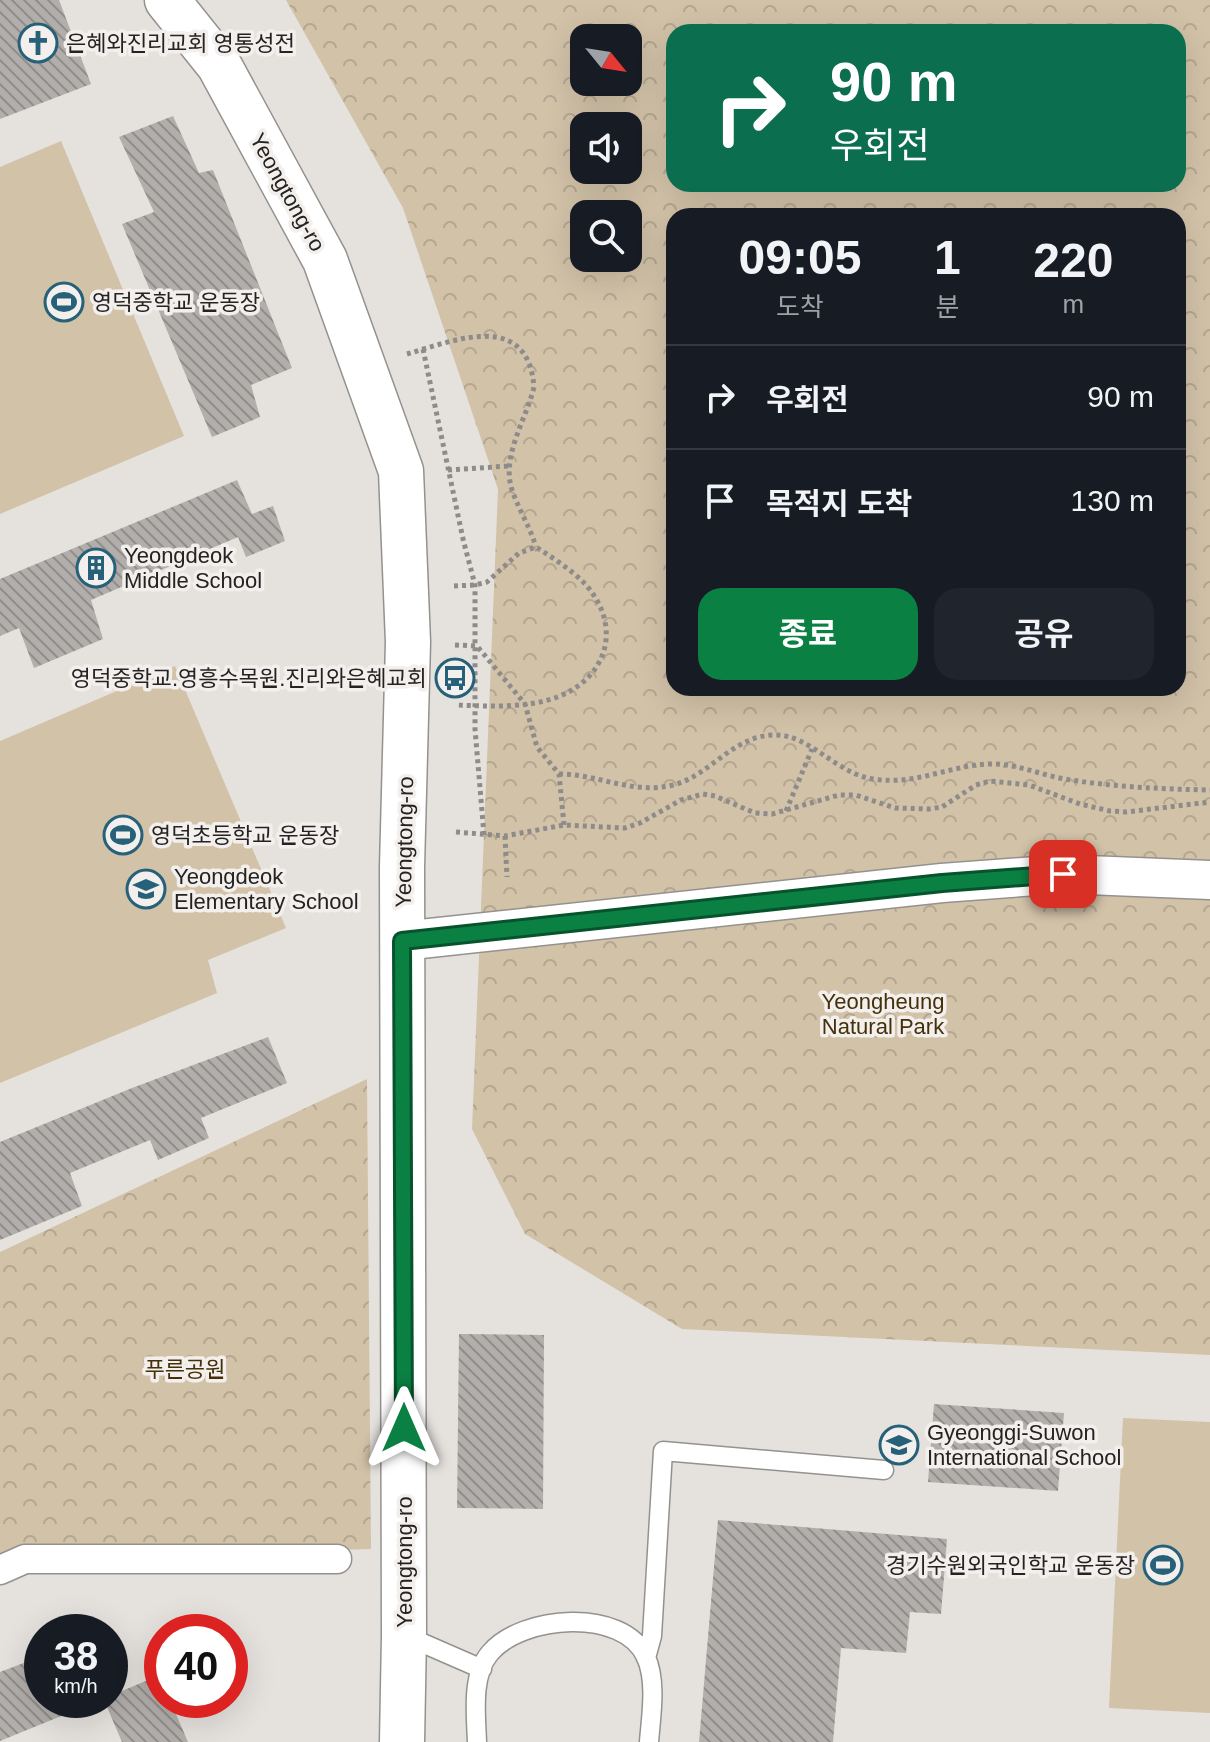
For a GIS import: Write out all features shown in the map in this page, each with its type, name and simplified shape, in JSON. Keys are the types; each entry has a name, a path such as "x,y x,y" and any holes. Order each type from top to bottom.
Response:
{"street":[{"name":"Yeongtong-ro","path":"167,0 219,65 325,260 401,471 408,642 402,941 402,1742"},
{"path":"402,941 942,883 1063,874 1210,880"},
{"path":"0,1570 25,1559 337,1559"}],"lane":[{"path":"646,1658 652,1636 663,1451 884,1470"},
{"path":"477,1742 476,1700 482,1669 489,1653 515,1633 546,1623 579,1621 633,1639 646,1658 653,1688 649,1742"},
{"path":"404,1635 482,1669"}],"path":[{"path":"407,354 485,335 508,340 524,354 534,387 509,466 512,489 536,547 587,585 597,602 606,634 600,665 589,678 557,697 525,704 455,705"},
{"path":"423,349 475,585 475,729 484,835"},
{"path":"435,472 509,466"},
{"path":"454,586 487,582 519,553 536,547"},
{"path":"455,645 477,646 525,704 537,747 559,774 564,825"},
{"path":"559,774 582,774 630,788 660,787 686,780 732,748 761,737 786,736 848,772 876,780 908,781 996,764 1116,786 1210,790"},
{"path":"786,811 812,749"},
{"path":"456,832 505,836 564,825 625,828 681,800 703,794 755,813 772,814 839,795 856,795 895,808 929,809 942,807 965,791 990,781 1029,785 1080,804 1118,812 1210,802"},
{"path":"505,836 507,877"}],"green space":[{"name":"Yeongheung Natural Park","path":"286,0 1210,0 1210,1355 682,1329 525,1234 472,1129 498,489 403,208"},
{"name":"영덕중학교 운동장","path":"61,141 184,436 0,514 0,167"},
{"name":"영덕초등학교 운동장","path":"175,666 286,928 208,960 217,993 0,1083 0,741"},
{"name":"푸른공원","path":"367,1079 371,1549 25,1559 0,1570 0,1252"},
{"name":"경기수원외국인학교 운동장","path":"1123,1418 1210,1422 1210,1713 1109,1708"}],"building":[{"name":"은혜와진리교회 영통성전","path":"0,0 59,0 91,84 0,119"},
{"path":"173,116 199,173 213,170 292,368 251,385 260,417 212,437 122,224 154,212 119,137"},
{"name":"Yeongdeok Middle School","path":"237,480 252,514 273,506 285,541 246,557 238,537 91,600 103,639 34,668 19,628 0,636 0,579"},
{"path":"268,1037 287,1083 201,1118 209,1138 158,1160 150,1140 70,1173 82,1206 0,1240 0,1142"},
{"path":"459,1334 544,1335 543,1509 457,1508"},
{"path":"934,1404 1064,1413 1058,1491 928,1482"},
{"path":"718,1520 947,1539 941,1614 910,1612 906,1653 841,1648 833,1742 699,1742"},
{"path":"24,1663 24,1718 56,1718 0,1741 0,1672"},
{"path":"144,1682 144,1718 178,1718 188,1742 122,1742 112,1718 128,1718 128,1688"}],"place":[{"name":"은혜와진리교회 영통성전","path":"38,43"},
{"name":"영덕중학교 운동장","path":"64,302"},
{"name":"Yeongdeok Middle School","path":"96,568"},
{"name":"영덕중학교.영흥수목원.진리와은혜교회","path":"455,678"},
{"name":"영덕초등학교 운동장","path":"123,835"},
{"name":"Yeongdeok Elementary School","path":"146,889"},
{"name":"Gyeonggi-Suwon International School","path":"899,1445"},
{"name":"경기수원외국인학교 운동장","path":"1163,1565"}],"route":[{"path":"404,1428 402,941 942,883 1063,874"}]}
